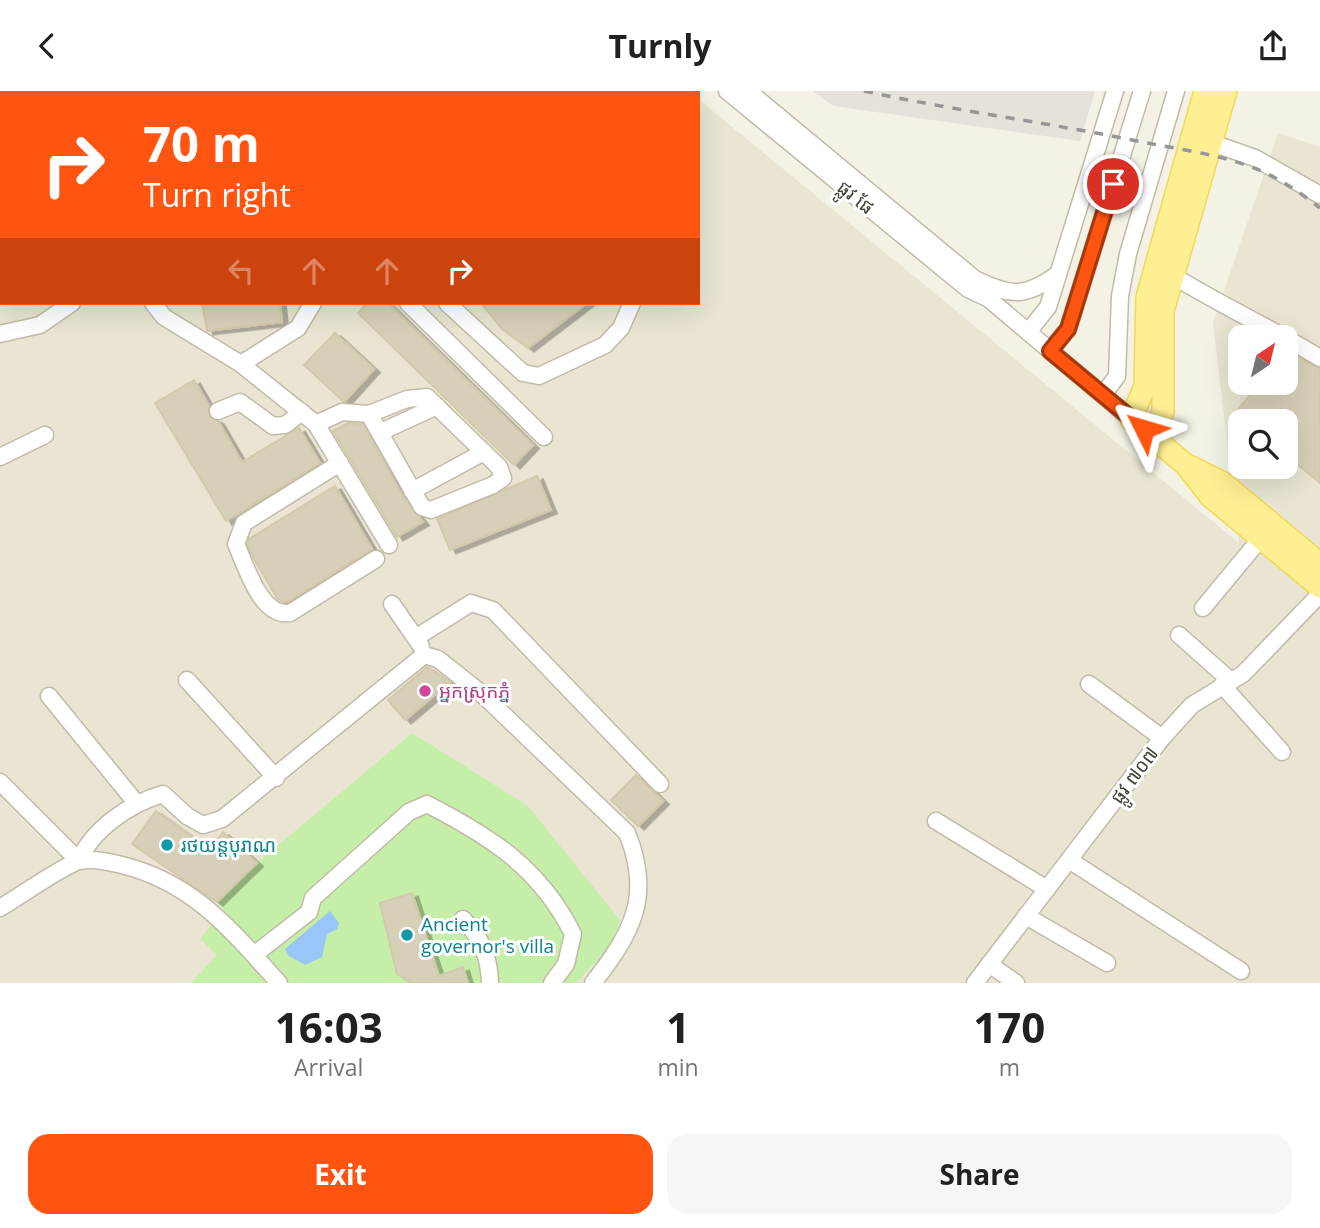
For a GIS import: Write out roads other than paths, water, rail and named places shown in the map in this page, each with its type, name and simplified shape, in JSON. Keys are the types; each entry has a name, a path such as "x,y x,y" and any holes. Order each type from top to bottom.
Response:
{"main road":[{"path":"1154,439 1163,411 1163,311 1201,139 1205,91"},
{"path":"1131,419 1145,386 1147,297 1201,139 1226,91"},
{"name":"ផ្លូវ ផែ","path":"1131,419 1186,465 1223,484 1320,564"},
{"name":"ផ្លូវ ផែ","path":"1186,465 1211,497 1320,587"}],"street":[{"name":"ផ្លូវ ផែ","path":"727,91 968,289 989,299 1131,419"},
{"name":"ផ្លូវ ផែ","path":"748,91 976,280 989,299"},
{"path":"1028,332 1048,307 1115,91"},
{"path":"1050,351 1068,329 1142,91"},
{"path":"1103,395 1117,376 1120,296 1128,254 1176,91"},
{"path":"1201,139 1255,158 1320,195"},
{"path":"976,280 1005,293 1042,285 1058,274"},
{"path":"1172,275 1236,313 1266,325 1320,358"},
{"path":"0,334 40,325 69,305"},
{"path":"155,305 164,317 241,364 316,424 389,545"},
{"path":"241,364 298,328 312,305"},
{"path":"410,305 544,437"},
{"path":"449,305 523,373 539,376 605,345 621,328 631,305"},
{"path":"316,424 342,412 369,414 407,399 427,397 499,467 503,478 493,485 431,510 422,507 369,414"},
{"path":"218,411 240,402 272,426 285,425 302,412"},
{"path":"381,432 437,406"},
{"path":"0,457 45,435"},
{"path":"412,491 484,452"},
{"path":"340,463 244,523 236,544 254,584 273,611 281,614 290,613 376,559"},
{"path":"1203,608 1261,538"},
{"name":"ផ្លូវ ៧០៧","path":"975,983 1162,738 1192,705 1251,666 1320,594"},
{"path":"417,638 471,603 493,610 660,784"},
{"path":"392,604 417,638 424,655"},
{"path":"1179,635 1226,683 1282,752"},
{"path":"79,861 84,847 98,834 137,804 163,794 187,816 203,825 222,819 276,778 424,655"},
{"path":"424,655 438,659 481,693 627,833 637,858 638,905 621,946 593,983"},
{"path":"187,680 276,778"},
{"path":"1089,684 1162,738"},
{"path":"49,696 137,804"},
{"path":"0,782 79,861"},
{"path":"254,955 309,912 313,898 409,812 427,804 474,828 510,855 557,901 573,934 566,964 552,983"},
{"path":"936,821 1047,889"},
{"path":"1069,860 1241,971"},
{"path":"0,908 79,861 106,861 145,871 180,888 218,916 279,983"},
{"path":"1026,916 1107,963"},
{"path":"463,919 479,935 489,960 491,983"},
{"path":"989,964 1016,983"}],"water":[{"path":"330,911 339,923 337,929 327,934 322,957 305,965 289,956 285,949"}],"railway":[{"path":"864,91 1225,159 1270,175 1320,208"}],"place":[{"name":"អ្នកស្រុកភ្នំ","path":"425,691"},
{"name":"រថយន្តបុរាណ","path":"167,845"},
{"name":"Ancient governor's villa","path":"407,935"}]}
